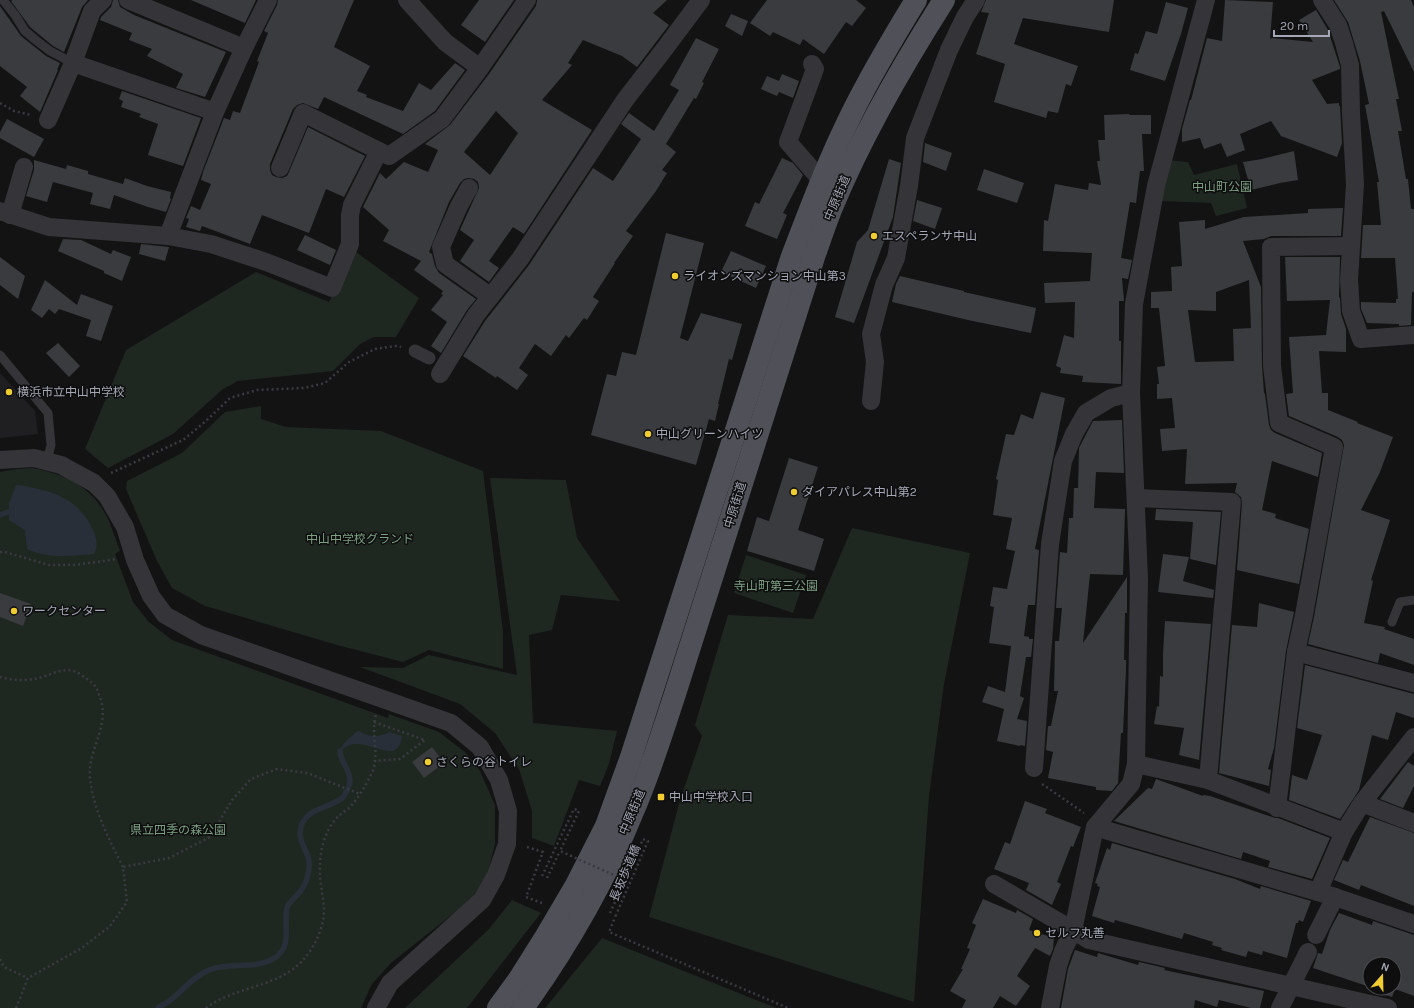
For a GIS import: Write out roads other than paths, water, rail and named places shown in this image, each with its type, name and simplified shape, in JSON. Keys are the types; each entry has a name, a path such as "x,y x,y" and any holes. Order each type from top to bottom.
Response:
{"main road":[{"name":"中原街道","path":"498,1008 519,979 546,936 576,885 606,826 632,757 791,259 821,180 853,111 883,55 916,0"},
{"name":"中原街道","path":"523,1008 544,979 573,931 603,877 632,814 656,754 815,254 833,205 861,145 887,95 914,47 944,0"}],"street":[{"path":"48,120 73,63 92,10 103,0"},
{"path":"128,0 244,48"},
{"path":"168,236 215,112 268,0"},
{"path":"407,0 445,42 480,68"},
{"path":"280,168 303,113 389,156 442,119 480,68 527,0"},
{"path":"415,351 437,365 520,259 625,100 701,0"},
{"path":"871,401 875,362 871,334 884,285 896,258 909,186 914,138 949,50 965,17 976,0"},
{"path":"1050,1008 1058,966 1073,930 1097,825 1131,784 1136,764 1139,579 1131,394 1134,304 1156,186 1206,0"},
{"path":"1322,0 1338,25 1350,65 1350,113 1355,184 1349,280 1351,311 1361,339 1414,335"},
{"path":"73,63 215,112"},
{"path":"812,64 815,69 788,142 821,180"},
{"path":"24,167 5,213 49,227 168,236 211,244 259,259 332,288 350,244 350,215 352,205 379,151"},
{"path":"469,188 459,206 441,248 446,264 490,296"},
{"path":"1277,808 1296,652 1304,616 1334,447 1279,423 1272,366 1271,247 1351,246"},
{"path":"1034,768 1050,544 1063,461 1074,434 1086,414 1111,398 1131,394"},
{"path":"0,460 34,458 47,461 61,465 94,483 107,496 125,527 135,560 151,596 165,615 202,635 451,723 480,747 499,780 508,812 506,844 496,875 482,900 390,983 376,1008"},
{"path":"1136,498 1232,502 1208,780"},
{"path":"1296,652 1414,683"},
{"path":"1316,935 1344,832 1362,803 1414,737"},
{"path":"1136,764 1208,780 1277,808 1344,832"},
{"path":"1362,803 1414,823"},
{"path":"1097,825 1326,895 1414,924"},
{"path":"994,884 1089,940 1388,1008"},
{"path":"1280,1008 1308,952"}],"lane":[{"path":"3,0 25,30 37,41 50,51 73,63"},
{"path":"0,355 48,413 51,445 47,461"},
{"path":"1392,622 1400,602 1414,600"}],"waterway":[{"path":"0,515 8,512"},
{"path":"158,1008 168,1002 197,977 209,970 226,966 252,965 261,963 269,961 281,952 286,940 287,908 290,902 303,888 309,871 309,859 300,836 302,824 311,813 336,802 343,797 350,784 349,774 340,755 340,751"}],"place":[{"name":"エスペランサ中山","path":"874,236"},
{"name":"ライオンズマンション中山第3","path":"675,276"},
{"name":"横浜市立中山中学校","path":"9,392"},
{"name":"中山グリーンハイツ","path":"648,434"},
{"name":"ダイアパレス中山第2","path":"794,492"},
{"name":"ワークセンター","path":"14,611"},
{"name":"さくらの谷トイレ","path":"428,762"},
{"name":"中山中学校入口","path":"661,797"},
{"name":"セルフ丸善","path":"1037,933"}],"park label":[{"name":"中山町公園","path":"1222,187"},
{"name":"中山中学校グランド","path":"360,539"},
{"name":"寺山町第三公園","path":"776,586"},
{"name":"県立四季の森公園","path":"178,830"}]}
